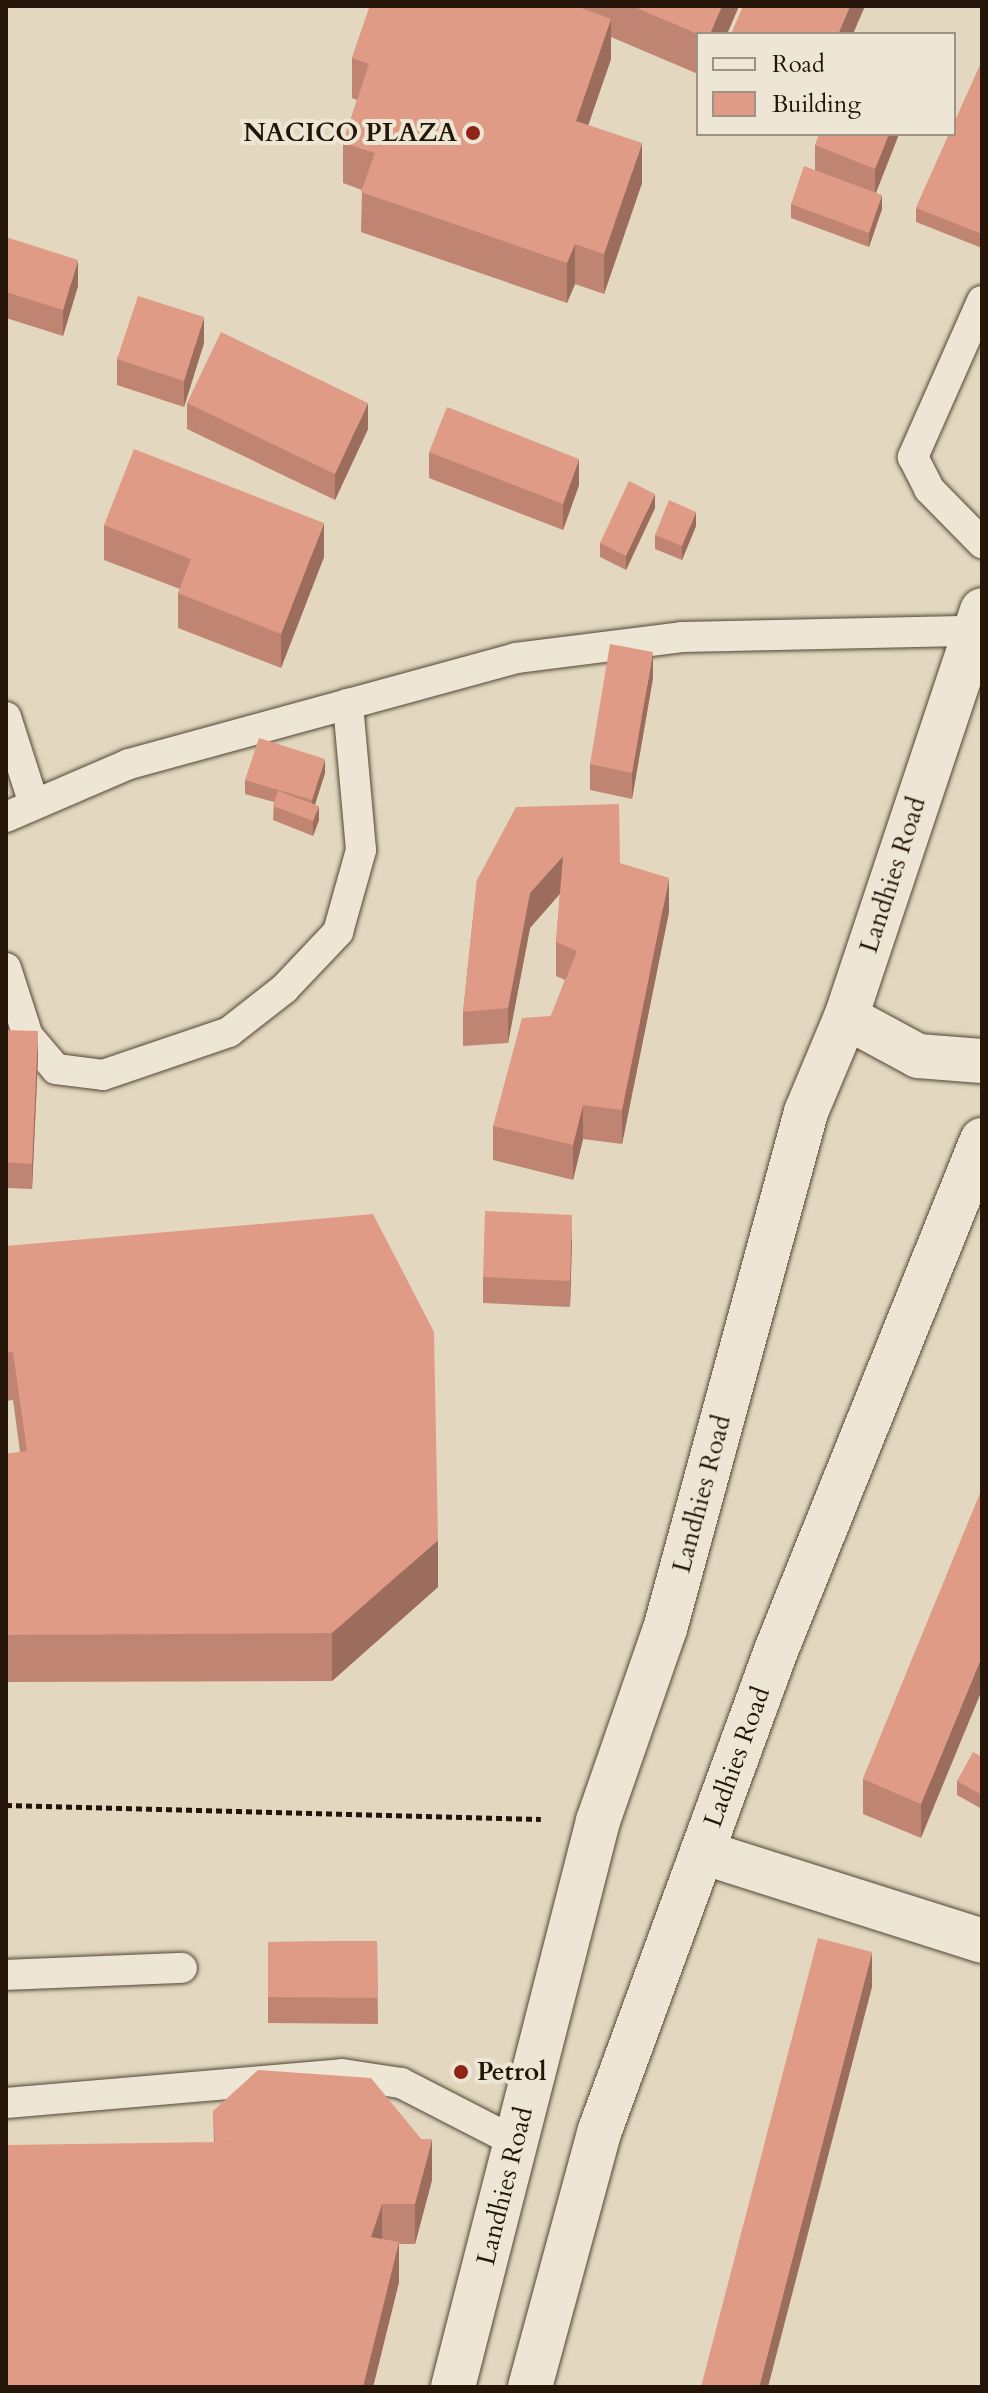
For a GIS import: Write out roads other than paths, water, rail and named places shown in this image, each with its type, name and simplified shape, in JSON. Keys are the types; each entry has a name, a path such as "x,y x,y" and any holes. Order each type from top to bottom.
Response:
{"main road":[{"name":"Landhies Road","path":"453,2387 598,1821 665,1629 806,1112 846,1017 980,624"},
{"path":"846,1017 918,1056 982,1061"},
{"name":"Ladhies Road","path":"530,2387 600,2130 901,1329 982,1140"},
{"path":"702,1852 982,1941"}],"lane":[{"path":"982,301 913,457 929,489 982,543"},
{"path":"6,817 33,801 129,764 516,658 682,637 980,624"},
{"path":"6,968 28,1036 56,1069 103,1075 229,1032 273,998 338,932 361,850 348,704"},
{"path":"6,717 33,801"},
{"path":"6,1975 182,1968"},
{"path":"6,2103 342,2074 401,2083 516,2142"}],"place":[{"name":"NACICO PLAZA","path":"473,133"},
{"name":"Petrol","path":"461,2072"}]}
